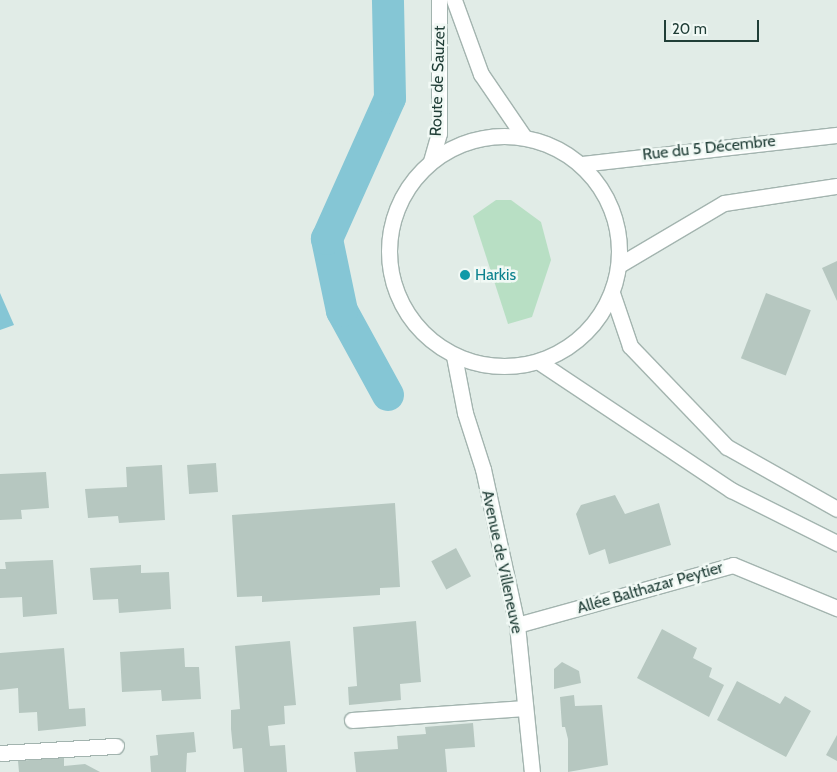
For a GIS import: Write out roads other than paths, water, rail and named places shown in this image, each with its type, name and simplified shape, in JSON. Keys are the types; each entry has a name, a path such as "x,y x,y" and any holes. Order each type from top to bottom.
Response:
{"main road":[{"name":"Route de Sauzet","path":"431,161 439,133 439,0"},
{"name":"Route de Sauzet","path":"454,0 481,74 524,137"},
{"name":"Rue du 5 Décembre","path":"581,164 837,135"},
{"path":"491,136 524,137 554,146 581,164 604,193 618,228 619,266 612,293 595,323 570,347 539,362 510,367 481,365 454,356 422,333 400,302 389,265 391,226 406,190 431,161 459,144 491,136"},
{"path":"619,266 724,203 837,186"},
{"path":"612,293 630,346 727,447 837,509"},
{"name":"Avenue de Villeneuve","path":"454,356 465,413 483,469 516,625 532,772"},
{"path":"539,362 731,490 837,543"},
{"name":"Allée Balthazar Peytier","path":"516,625 733,565 837,608"},
{"path":"352,720 525,708"},
{"path":"0,753 116,746"}],"water":[{"path":"0,293 14,325 0,330"}],"waterway":[{"path":"388,0 390,98 327,239 342,311 388,395"}],"place":[{"name":"Harkis","path":"465,275"}]}
